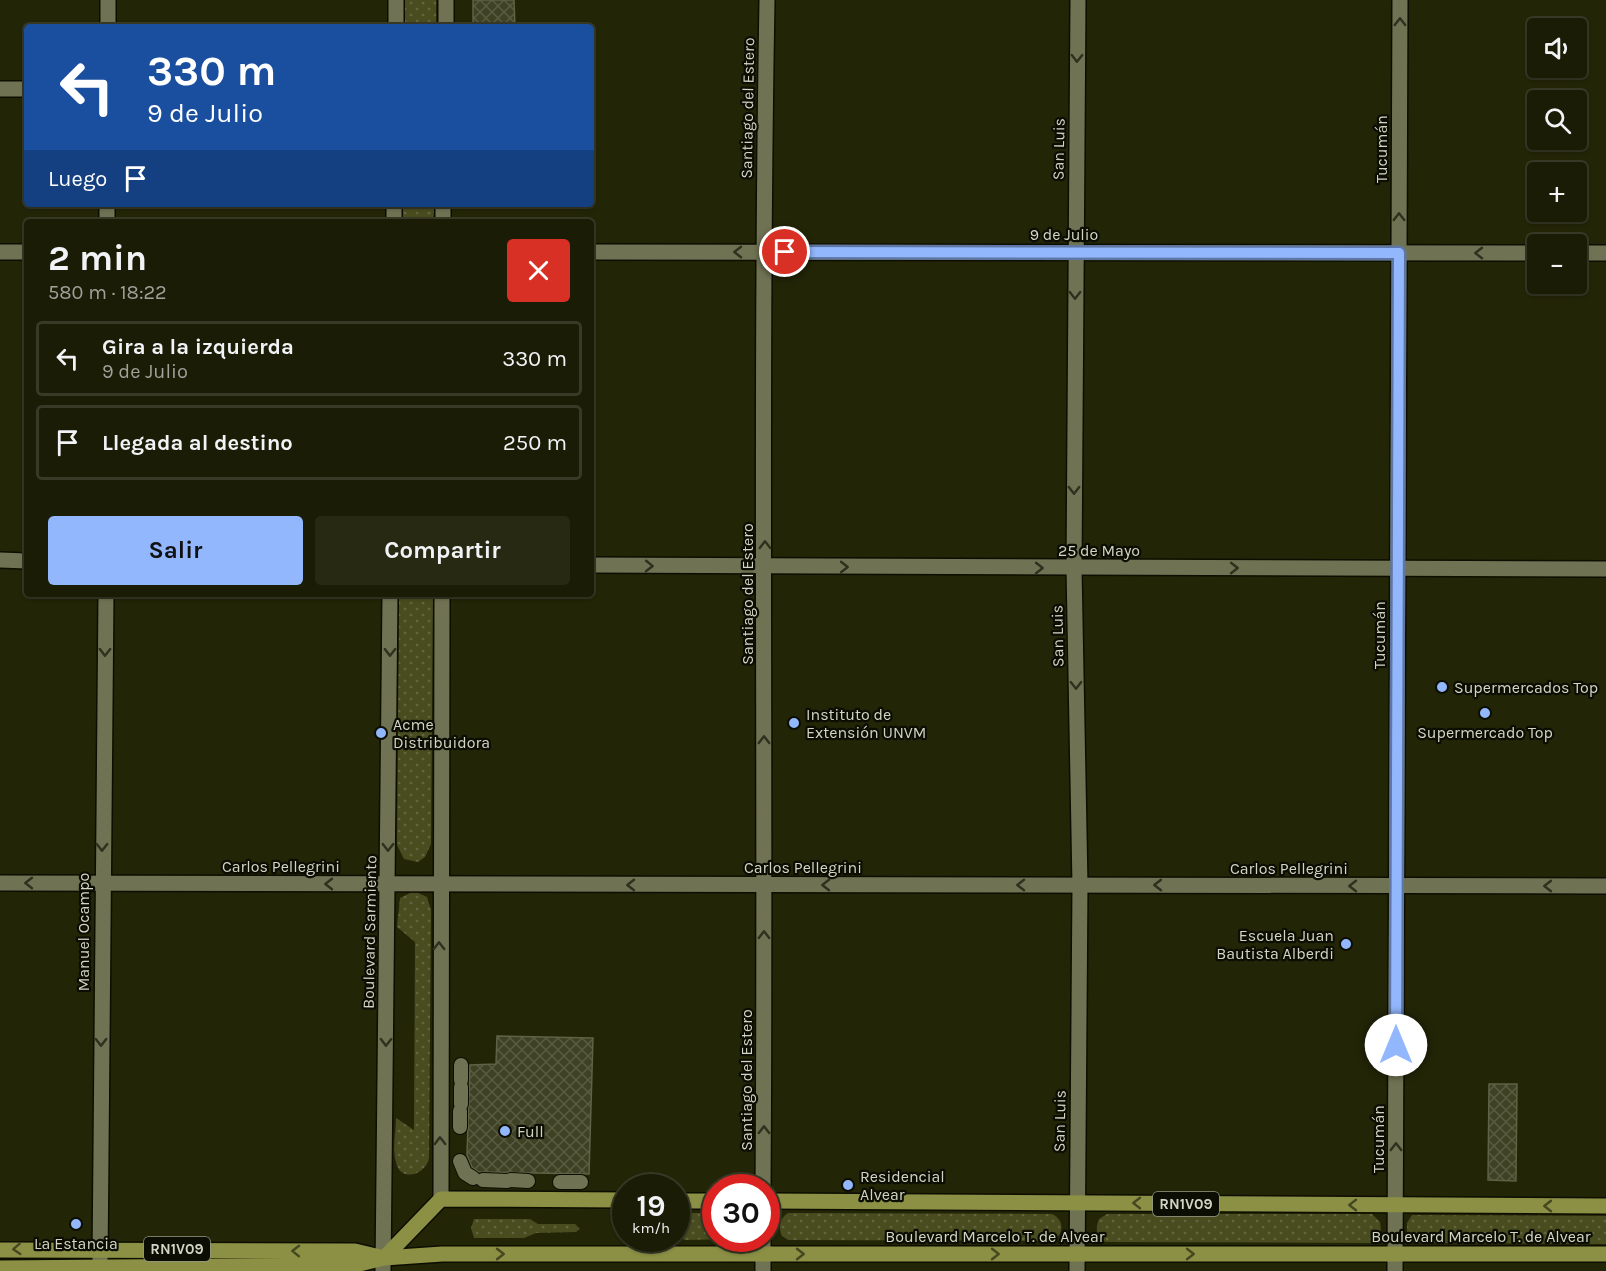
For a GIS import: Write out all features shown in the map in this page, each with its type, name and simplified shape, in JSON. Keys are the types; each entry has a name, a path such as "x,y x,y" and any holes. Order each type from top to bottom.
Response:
{"main road":[{"path":"384,1264 441,1199 612,1200"},
{"name":"Boulevard Marcelo T. de Alvear","path":"780,1201 1606,1206"},
{"name":"Boulevard Marcelo T. de Alvear","path":"780,1246 1077,1254 1606,1254"},
{"name":"Boulevard Marcelo T. de Alvear","path":"0,1250 100,1248 355,1251 384,1264"},
{"name":"Boulevard Marcelo T. de Alvear","path":"0,1268 355,1265 384,1264 441,1254 702,1248"}],"street":[{"path":"108,0 108,24"},
{"path":"396,0 396,24"},
{"path":"446,0 446,24"},
{"name":"Santiago del Estero","path":"763,1174 765,567 763,252 767,0"},
{"name":"San Luis","path":"1077,1271 1080,885 1074,568 1078,0"},
{"name":"Tucumán","path":"1395,1271 1400,0"},
{"path":"0,88 24,89"},
{"path":"0,252 24,252"},
{"name":"9 de Julio","path":"594,252 1527,253"},
{"path":"1587,253 1606,253"},
{"path":"0,560 24,561"},
{"name":"25 de Mayo","path":"594,565 1606,569"},
{"name":"Manuel Ocampo","path":"100,1268 101,884 106,597"},
{"name":"Boulevard Sarmiento","path":"384,1264 390,597"},
{"path":"441,1199 442,597"},
{"name":"Carlos Pellegrini","path":"0,883 1606,886"},
{"path":"460,1127 461,1065"},
{"path":"460,1161 465,1173 478,1179 528,1181"},
{"path":"560,1182 581,1182"},
{"path":"763,1252 764,1271"}],"green space":[{"path":"403,0 436,0 436,24 403,24"},
{"path":"401,207 435,207 433,219 403,219"},
{"path":"399,597 433,597 431,844 425,857 418,862 404,859 397,845"},
{"path":"414,891 427,897 431,910 429,1158 423,1169 407,1174 398,1169 394,1146 396,1118 414,1130 415,942 397,927 400,898"},
{"path":"690,1213 702,1213 702,1240 690,1240"},
{"path":"788,1213 1052,1214 1059,1220 1061,1231 1052,1241 788,1240 782,1236 780,1229 783,1218"},
{"path":"1107,1214 1372,1214 1380,1222 1381,1231 1373,1243 1106,1242 1098,1235 1097,1226 1099,1219"},
{"path":"1412,1215 1606,1216 1606,1244 1415,1243 1407,1234 1407,1223"},
{"path":"474,1219 530,1219 538,1224 575,1224 580,1229 576,1232 536,1233 524,1238 474,1238 471,1228"}],"building":[{"path":"473,0 514,0 515,24 473,24"},
{"path":"497,1036 593,1038 589,1174 479,1172 472,1167 467,1155 470,1065 496,1064"},
{"path":"1489,1084 1517,1084 1516,1181 1488,1180"}],"place":[{"name":"Supermercados Top","path":"1442,687"},
{"name":"Supermercado Top","path":"1485,713"},
{"name":"Instituto de Extensión UNVM","path":"794,723"},
{"name":"Acme Distribuidora","path":"381,733"},
{"name":"Escuela Juan Bautista Alberdi","path":"1346,944"},
{"name":"Full","path":"505,1131"},
{"name":"Residencial Alvear","path":"848,1185"},
{"name":"La Estancia","path":"76,1224"}],"route":[{"path":"785,252 1399,253 1396,1045"}]}
